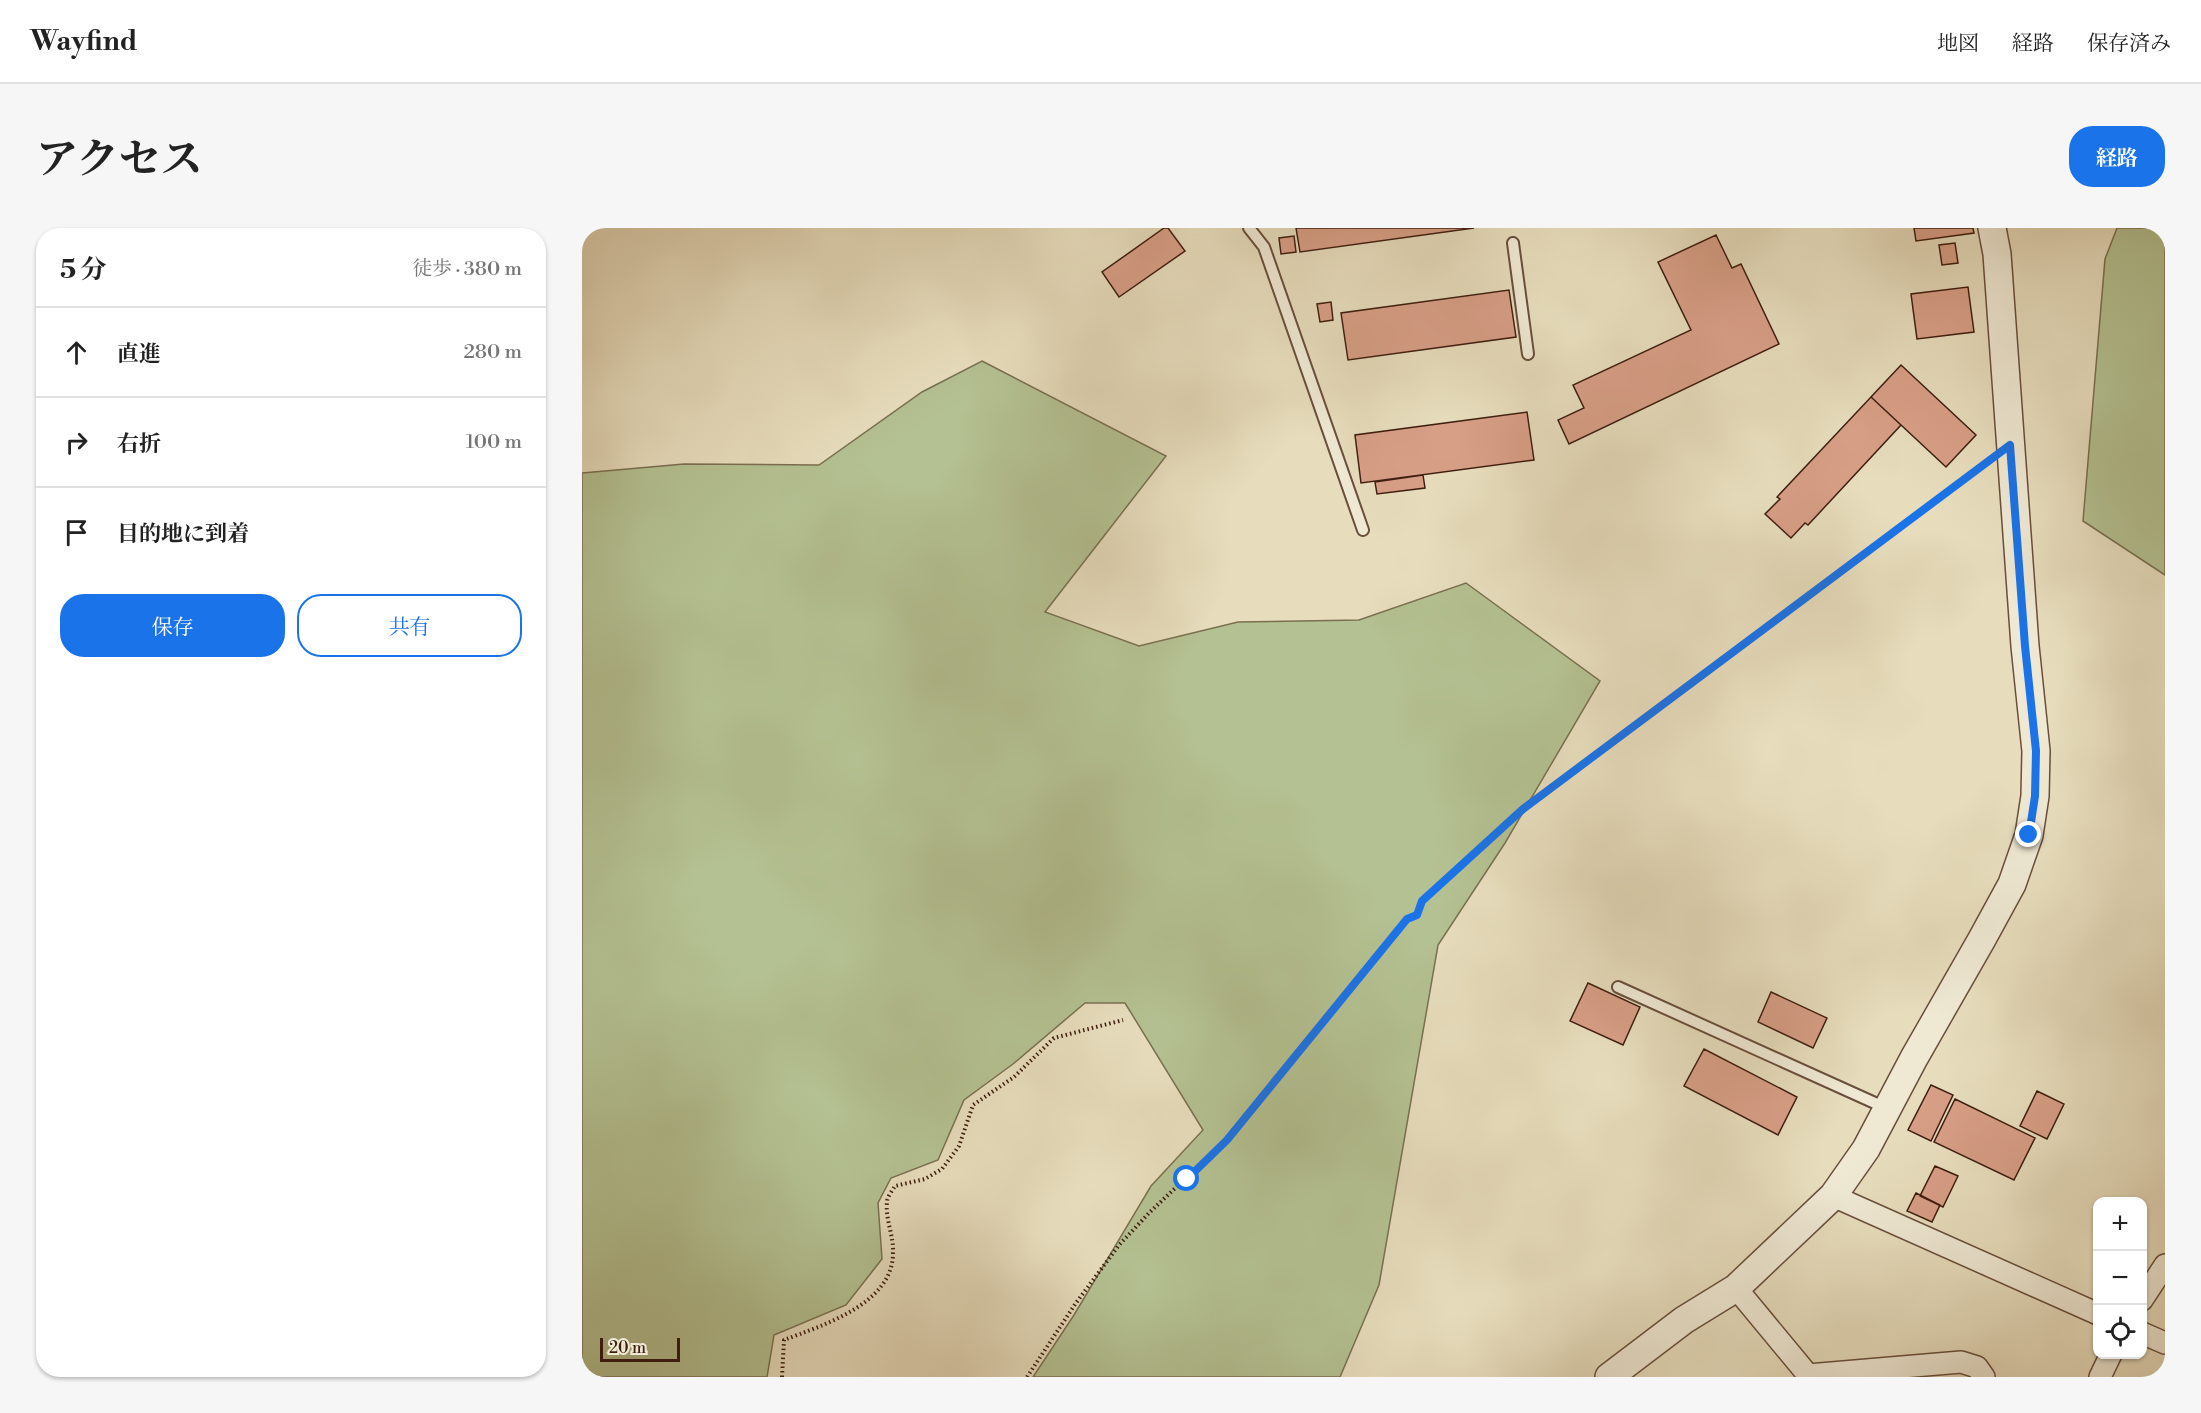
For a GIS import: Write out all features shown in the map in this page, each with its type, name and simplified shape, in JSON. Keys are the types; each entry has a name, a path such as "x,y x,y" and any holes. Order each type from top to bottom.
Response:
{"street":[{"path":"1609,1377 1684,1320 1736,1288 1833,1196 1866,1149 1914,1058 2012,884 2029,835 2035,796 2036,751 2025,646 1997,254 1992,228"},
{"path":"1833,1196 2093,1312"},
{"path":"2147,1292 2165,1265"},
{"path":"1736,1288 1808,1375 1961,1362 1977,1367 1984,1377"},
{"path":"2147,1335 2165,1343"},
{"path":"2100,1377 2109,1359"}],"lane":[{"path":"1250,228 1264,247 1363,530"},
{"path":"1513,243 1528,354"},
{"path":"1618,987 1888,1109"}],"path":[{"path":"1027,1377 1076,1303 1119,1245 1150,1212 1227,1140 1407,919 1417,915 1422,901 1523,809 2010,445"},
{"path":"782,1377 784,1340 856,1309 885,1282 894,1254 886,1201 895,1186 925,1179 942,1169 959,1146 972,1105 1014,1077 1054,1038 1123,1020"}],"green space":[{"path":"2117,228 2165,228 2165,575 2083,521 2105,259"},
{"path":"982,361 1166,456 1045,612 1139,646 1238,622 1359,620 1466,583 1600,681 1505,843 1438,945 1379,1285 1340,1377 1033,1377 1074,1315 1151,1186 1203,1130 1125,1003 1085,1003 1013,1064 964,1100 938,1160 891,1178 878,1203 882,1259 846,1305 774,1335 767,1377 582,1377 582,473 684,464 819,465 922,392"}],"building":[{"path":"1164,228 1168,228 1185,251 1119,297 1102,272"},
{"path":"1296,228 1474,228 1300,252"},
{"path":"1914,228 1973,228 1974,233 1916,241"},
{"path":"1716,235 1732,268 1741,264 1779,344 1569,444 1558,420 1584,408 1573,385 1691,330 1658,262"},
{"path":"1294,236 1296,252 1281,254 1279,238"},
{"path":"1955,243 1958,263 1942,265 1939,245"},
{"path":"1968,287 1974,332 1917,339 1911,294"},
{"path":"1509,290 1516,337 1348,360 1341,313"},
{"path":"1331,302 1333,320 1320,322 1317,304"},
{"path":"1901,365 1976,435 1946,467 1871,397"},
{"path":"1871,397 1901,425 1808,525 1805,523 1791,538 1765,514 1780,499 1777,497"},
{"path":"1527,412 1534,460 1361,483 1355,435"},
{"path":"1423,475 1425,488 1377,494 1375,482"},
{"path":"1588,983 1640,1007 1623,1045 1570,1021"},
{"path":"1771,992 1827,1018 1813,1048 1758,1022"},
{"path":"1704,1049 1797,1097 1778,1135 1684,1086"},
{"path":"1931,1085 1953,1095 1931,1141 1908,1130"},
{"path":"2037,1091 2064,1104 2047,1139 2020,1126"},
{"path":"1955,1099 2035,1138 2014,1180 1934,1142"},
{"path":"1935,1166 1958,1176 1943,1207 1920,1196"},
{"path":"1916,1193 1940,1205 1932,1222 1907,1211"}],"route":[{"path":"1187,1179 1227,1140 1407,919 1417,915 1422,901 1523,809 2010,445 2025,646 2036,751 2035,796 2029,835"}]}
